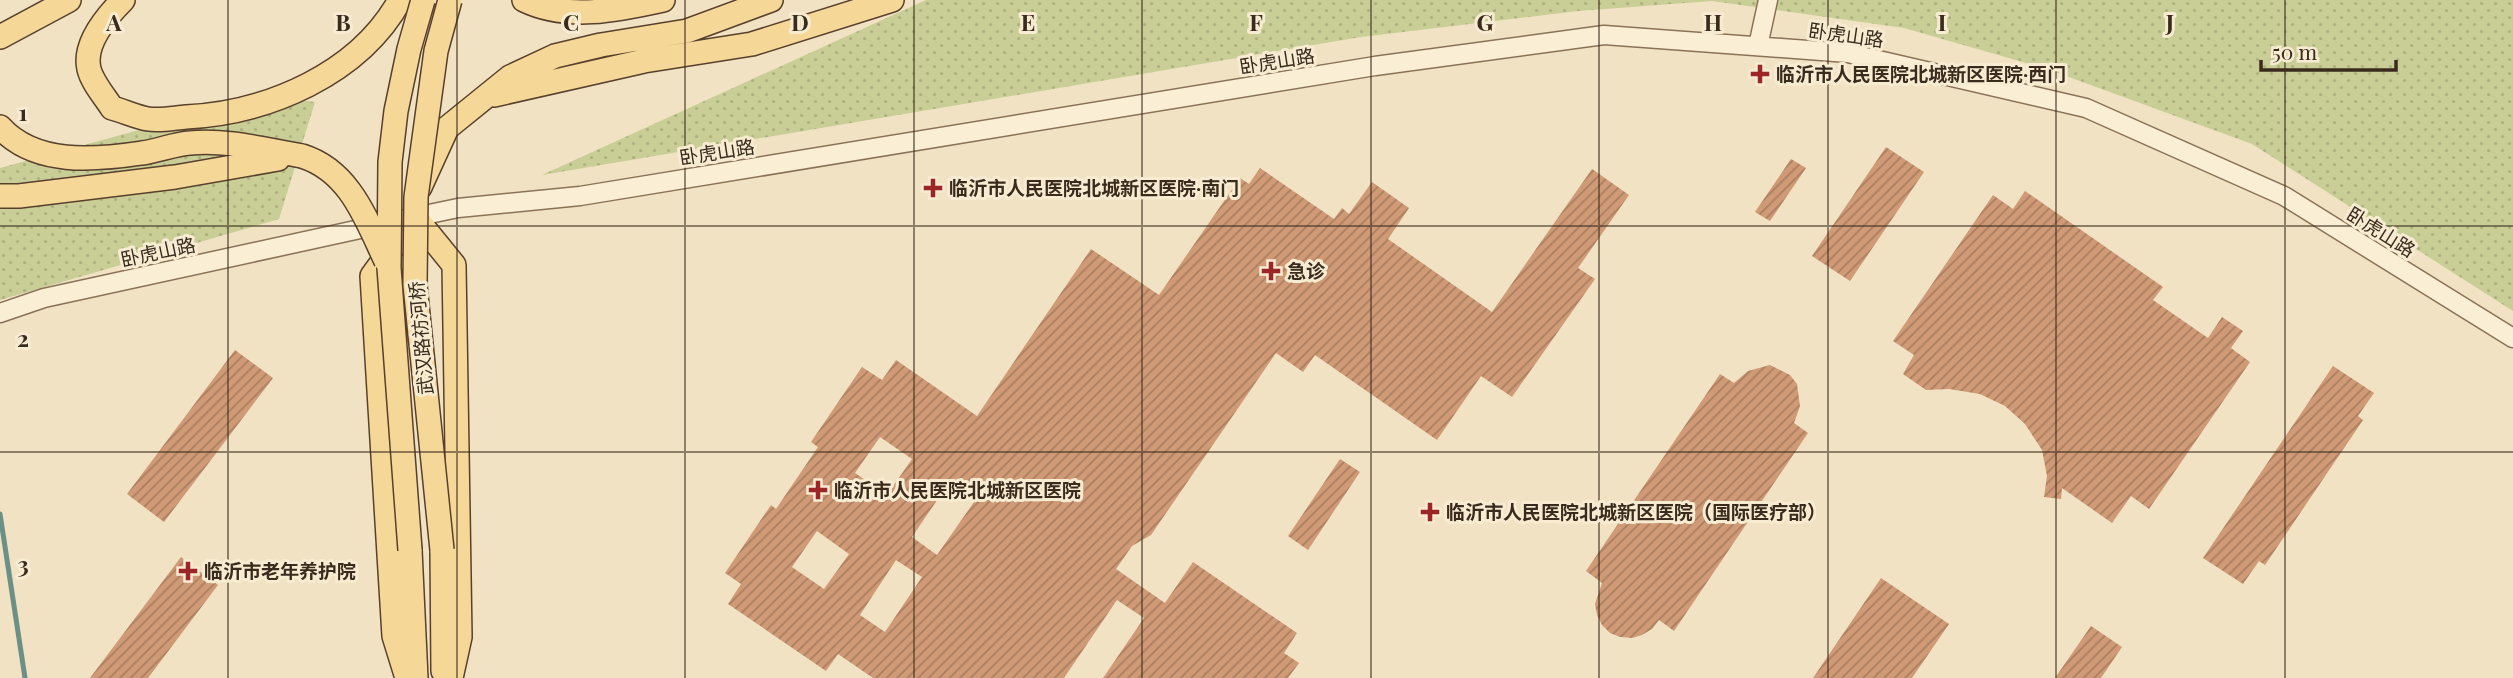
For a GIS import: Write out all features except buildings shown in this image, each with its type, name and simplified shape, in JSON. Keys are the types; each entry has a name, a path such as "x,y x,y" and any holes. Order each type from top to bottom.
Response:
{"main road":[{"path":"0,37 69,0"},
{"path":"123,0 110,14 89,49 89,69 112,108 149,119 212,116 302,89 332,72 363,46 400,0"},
{"name":"武汉路祊河桥","path":"416,678 410,550 389,268 390,162 396,111 422,0"},
{"name":"武汉路祊河桥","path":"444,678 442,551 415,285 416,207 436,51 450,0"},
{"path":"524,0 540,8 590,13 663,0"},
{"path":"407,678 394,636 372,276 416,207 447,128 510,77 555,56 601,45 687,31 771,0"},
{"path":"482,97 644,61 752,44 892,0"},
{"path":"0,127 33,151 78,159 142,153 190,143 233,145 302,156 317,161 338,176 361,207 389,268"},
{"path":"0,196 138,182 302,156"},
{"path":"416,207 454,265 460,637 451,678"}],"street":[{"path":"1758,46 1768,0"},
{"name":"卧虎山路","path":"0,313 44,298 416,207 458,208 580,195 1375,66 1604,35 1848,53 2086,108 2284,196 2513,338"}],"green space":[{"path":"926,0 2513,0 2513,311 2252,144 2047,69 1904,28 1712,1 1578,11 1361,37 542,175"},
{"path":"263,96 315,102 279,219 0,300 0,168"}],"waterway":[{"path":"0,514 25,678"}],"place":[{"name":"临沂市人民医院北城新区医院·西门","path":"1760,74"},
{"name":"临沂市人民医院北城新区医院·南门","path":"933,188"},
{"name":"急诊","path":"1271,271"},
{"name":"临沂市人民医院北城新区医院","path":"818,490"},
{"name":"临沂市人民医院北城新区医院（国际医疗部）","path":"1430,512"},
{"name":"临沂市老年养护院","path":"188,571"}]}
